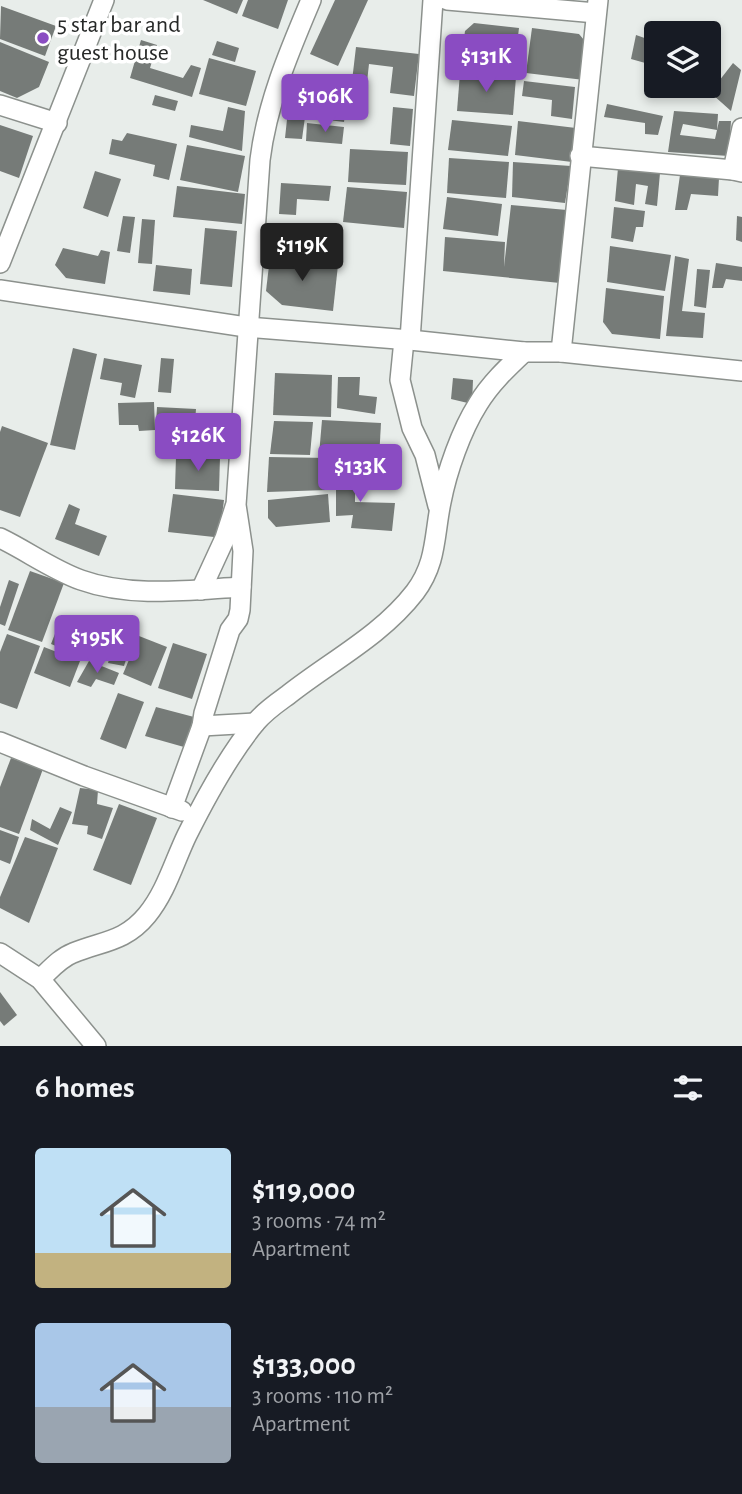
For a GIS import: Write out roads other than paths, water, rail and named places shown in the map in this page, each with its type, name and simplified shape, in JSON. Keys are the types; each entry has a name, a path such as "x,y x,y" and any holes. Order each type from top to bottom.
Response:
{"street":[{"path":"0,263 104,0"},
{"path":"172,808 202,726 230,630 239,614 243,567 242,538 236,505 246,327 264,128 311,0"},
{"path":"433,0 407,340 400,380 412,428 425,455 439,510"},
{"path":"456,1 597,6 561,352"},
{"path":"0,106 57,123"},
{"path":"580,156 737,171 742,128"},
{"path":"0,290 246,327 524,352 561,352 742,372"},
{"path":"40,979 60,960 72,953 114,941 139,924 157,901 216,782 255,723 295,689 393,619 416,591 435,550 439,510 451,463 477,404 498,377 524,352"},
{"path":"201,590 225,538 236,505"},
{"path":"0,538 79,579 107,588 201,590 241,587"},
{"path":"202,726 255,723"},
{"path":"0,742 172,808 198,815"},
{"path":"0,953 40,979 96,1046"}],"place":[{"name":"5 star bar and guest house","path":"43,38"}]}
